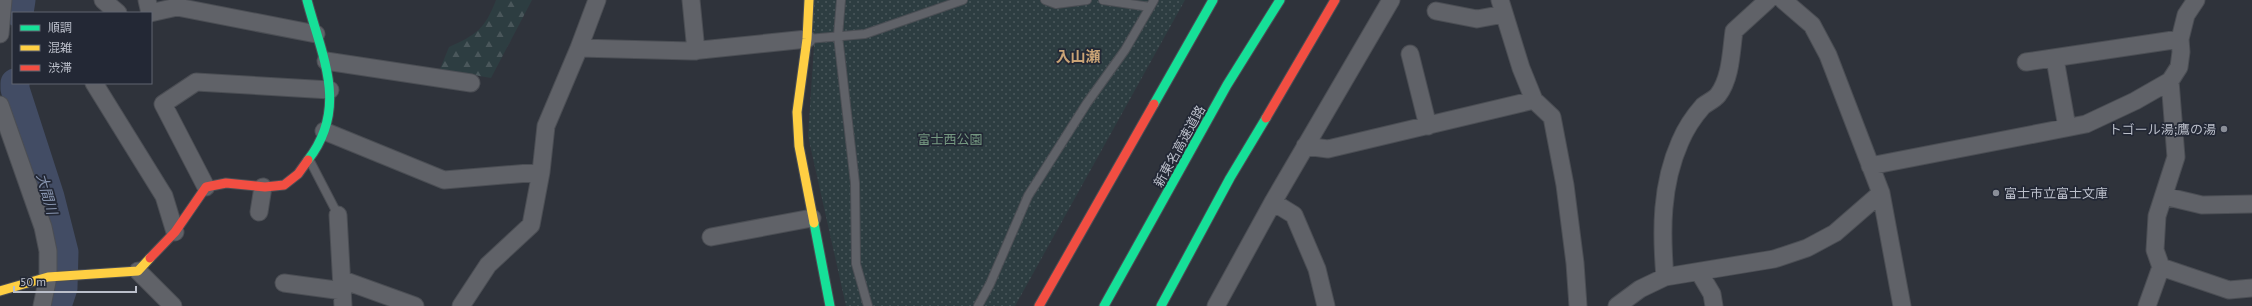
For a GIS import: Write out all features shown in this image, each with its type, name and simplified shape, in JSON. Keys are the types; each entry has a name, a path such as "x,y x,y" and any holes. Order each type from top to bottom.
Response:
{"main road":[{"path":"0,291 48,277 138,271 175,232 206,187 226,184 263,187 284,185 310,160 319,146 330,107 330,90 326,61 316,34 307,0"},
{"path":"809,0 807,39 797,112 799,146 830,306"},
{"path":"1039,306 1213,0"},
{"name":"新東名高速道路","path":"1104,306 1227,85 1280,0"},
{"path":"1161,306 1230,178 1335,0"}],"street":[{"path":"0,34 3,0"},
{"path":"103,0 117,12"},
{"path":"147,0 150,12"},
{"path":"461,306 488,265 531,225 541,172 546,126 579,48 597,0"},
{"path":"691,0 696,51"},
{"path":"1216,306 1305,146 1391,0"},
{"path":"1665,277 1662,216 1669,176 1680,141 1700,110 1714,99 1724,85 1727,77 1734,31 1768,0"},
{"path":"1783,0 1812,26 1821,43 1881,193 1902,306"},
{"path":"1870,166 2086,124 2170,81 2179,67 2181,52 2180,39 2186,15 2196,0"},
{"path":"152,13 177,7 222,8 316,34"},
{"path":"1436,11 1477,19 1502,7 1521,68 1534,100 1552,117 1558,143 1575,263 1578,306"},
{"path":"579,48 696,51 807,39"},
{"path":"2026,62 2055,60 2180,39"},
{"path":"1410,54 1428,126"},
{"path":"2055,60 2067,128"},
{"path":"326,61 471,83"},
{"path":"2147,306 2161,266 2155,250 2157,216 2176,157 2170,81"},
{"path":"206,187 163,104 196,82 330,90"},
{"path":"95,84 164,196 175,232"},
{"path":"1305,146 1328,149 1534,100"},
{"path":"0,105 43,227 48,251 48,277 42,306"},
{"path":"324,131 444,180 541,172"},
{"path":"259,212 263,187"},
{"path":"1616,306 1640,289 1665,277 1774,259 1806,248 1835,233 1881,193"},
{"path":"2164,196 2202,205 2252,204"},
{"path":"1273,202 1294,215 1317,269 1326,306"},
{"path":"338,215 343,292"},
{"path":"711,237 812,218"},
{"path":"2161,266 2229,290 2252,288"},
{"path":"138,271 173,306"},
{"path":"1699,272 1712,294 1714,306"},
{"path":"284,283 343,292 415,306"}],"lane":[{"path":"841,0 838,36 855,183 856,264 868,306"},
{"path":"807,39 865,34 963,0"},
{"path":"1045,0 1056,4 1087,0"},
{"path":"978,306 990,284 1028,196 1087,104 1125,50 1152,3 1103,0"},
{"path":"310,160 338,215"}],"green space":[{"path":"496,0 532,0 491,78 440,69 449,47 473,35 478,30 488,18"},
{"name":"富士西公園","path":"812,0 1185,0 1015,306 846,306 808,136 814,46"}],"waterway":[{"name":"大間川","path":"19,12 21,0"},
{"name":"大間川","path":"15,84 15,89 50,197 64,252 63,288 57,306"}],"traffic: fast":[{"path":"307,0 325,62 330,101 327,121 320,140 308,160"},
{"path":"1154,104 1213,0"},
{"path":"1104,306 1227,85 1280,0"},
{"path":"1161,306 1230,178 1266,118"},
{"path":"814,223 830,306"}],"traffic: slow":[{"path":"809,0 807,39 797,112 799,146 814,223"},
{"path":"0,291 48,277 138,271 150,258"}],"traffic: jam":[{"path":"1266,118 1335,0"},
{"path":"1039,306 1154,104"},
{"path":"150,258 175,232 206,187 226,183 265,187 284,185 298,174 308,160"}],"place":[{"name":"トゴール湯;鷹の湯","path":"2224,129"},
{"name":"富士市立富士文庫","path":"1996,193"}],"district":[{"name":"入山瀬","path":"1078,57"}]}
